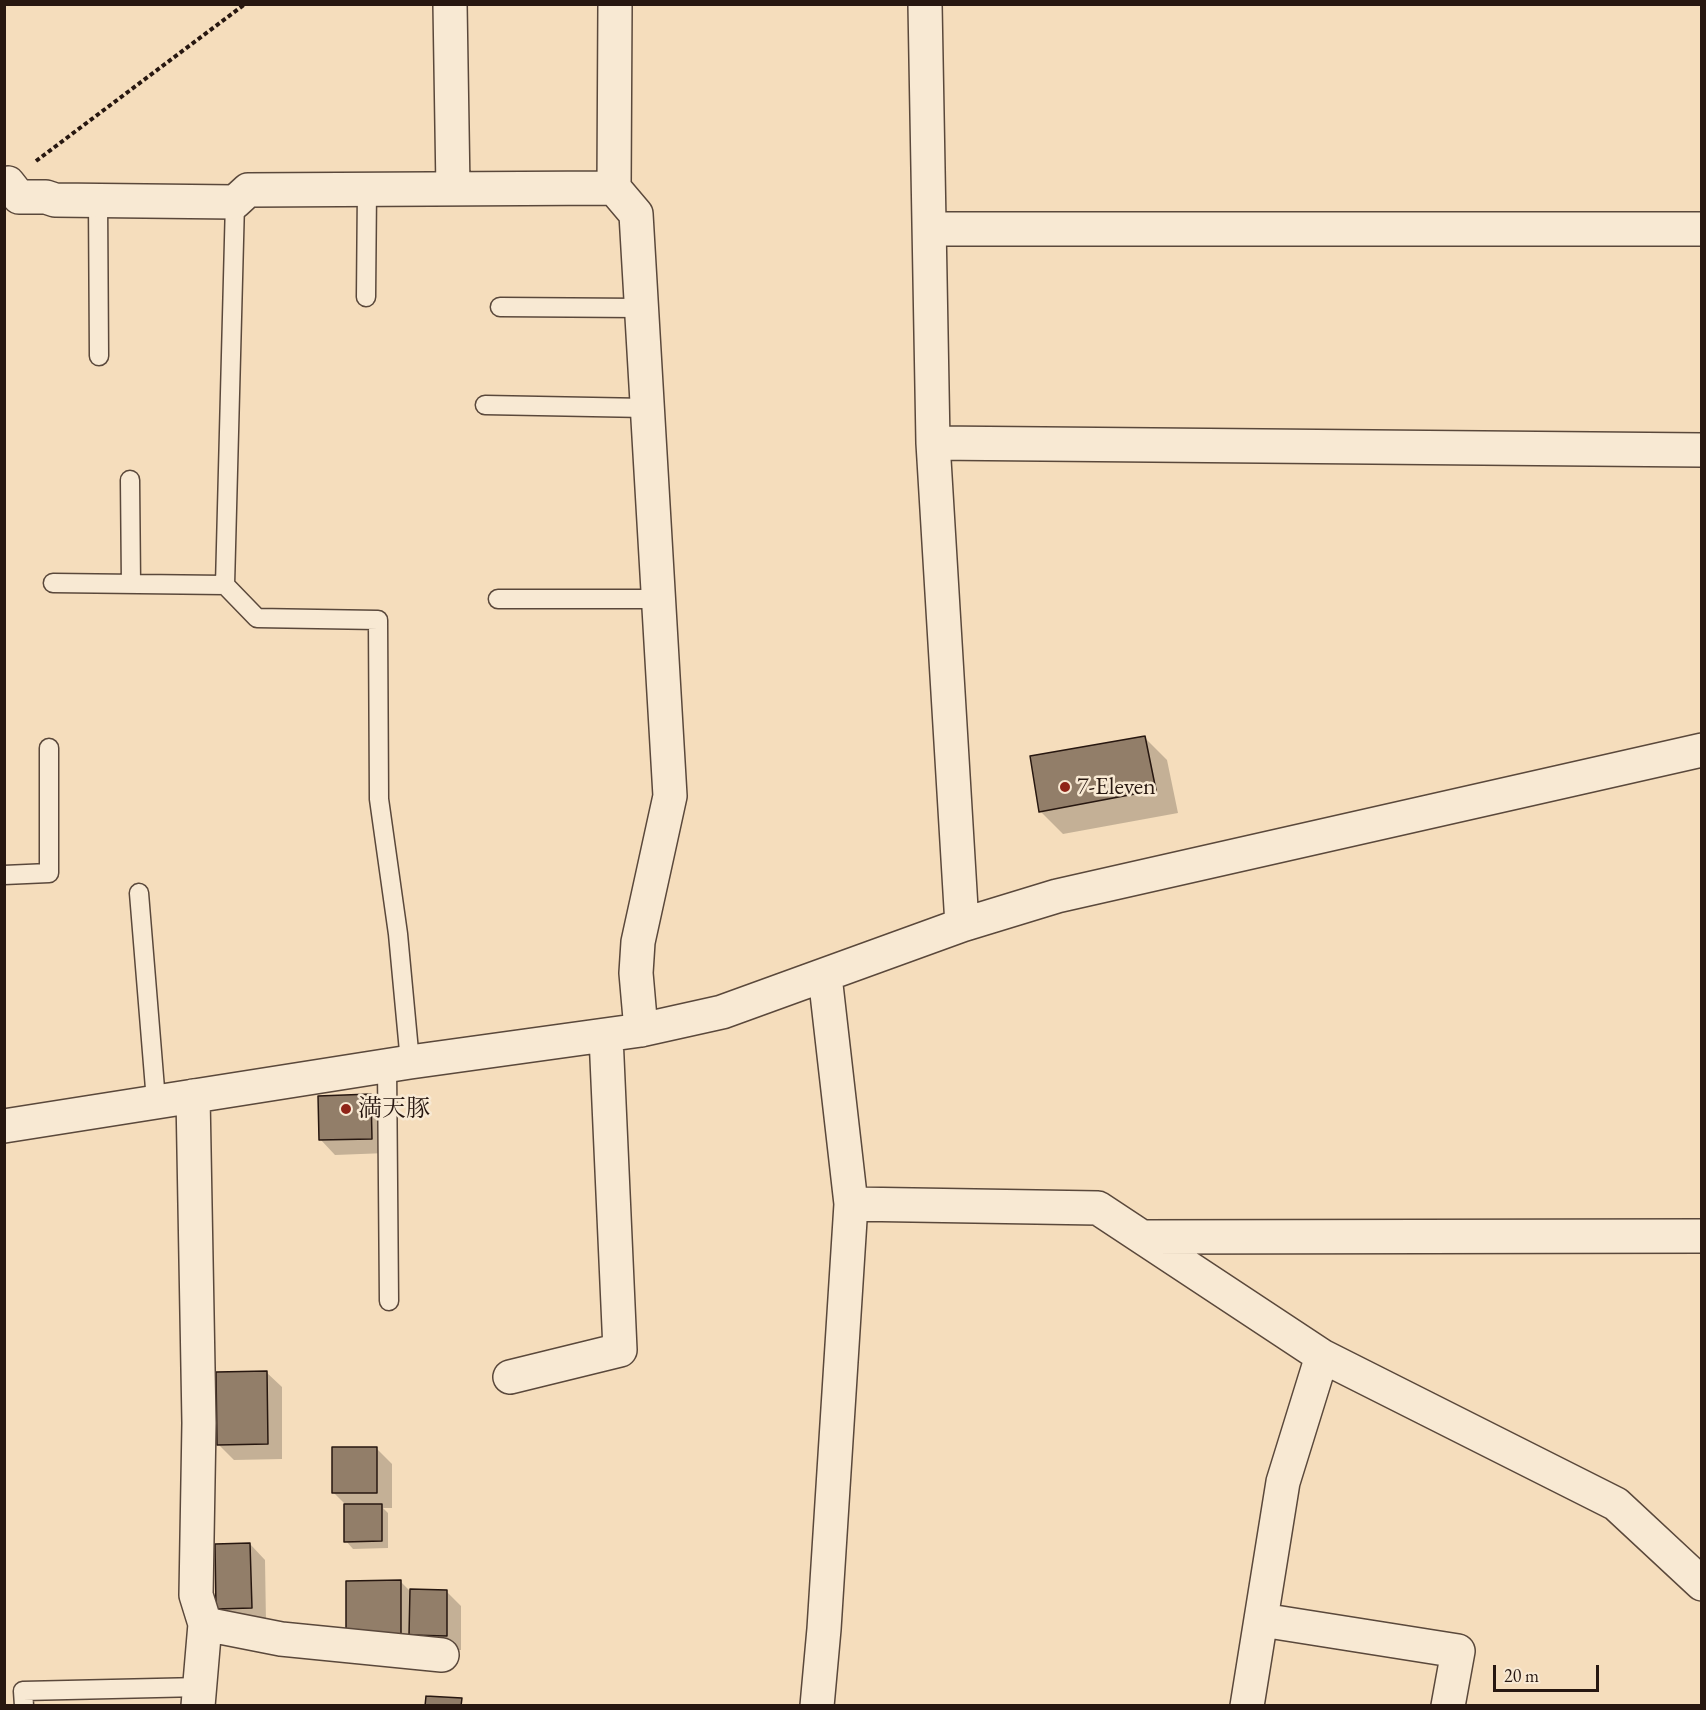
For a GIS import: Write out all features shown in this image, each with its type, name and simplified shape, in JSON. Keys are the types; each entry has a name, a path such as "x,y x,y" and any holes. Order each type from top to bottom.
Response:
{"street":[{"path":"450,4 453,189"},
{"path":"615,4 614,188 636,214 670,796 638,942 636,973 641,1030"},
{"path":"925,4 933,444 962,925"},
{"path":"8,183 19,197 98,201 235,202 248,190 614,188"},
{"path":"930,229 1701,229"},
{"path":"933,444 1701,450"},
{"path":"4,1126 398,1064 641,1030 722,1012 962,925 1057,896 1701,750"},
{"path":"817,1706 851,1204 825,976"},
{"path":"510,1377 620,1350 606,1036"},
{"path":"193,1096 199,1423 196,1595 205,1624 200,1696"},
{"path":"851,1204 1098,1208 1322,1356 1616,1504 1701,1584"},
{"path":"1143,1237 1701,1236"},
{"path":"1247,1706 1283,1482 1322,1356"},
{"path":"1262,1620 1458,1651 1448,1706"},
{"path":"205,1624 281,1639 442,1655"}],"lane":[{"path":"366,297 367,189"},
{"path":"98,201 99,356"},
{"path":"225,585 235,202"},
{"path":"500,307 640,308"},
{"path":"485,405 646,408"},
{"path":"130,480 131,584"},
{"path":"53,584 225,585 257,618 378,620 379,799 398,934 398,1064 389,1300"},
{"path":"498,599 658,599"},
{"path":"4,875 49,873 49,748"},
{"path":"139,893 156,1101"},
{"path":"24,1706 23,1691 200,1696"}],"path":[{"path":"8,183 245,4"}],"building":[{"path":"1145,736 1156,790 1039,812 1030,756"},
{"path":"371,1094 372,1139 319,1140 318,1096"},
{"path":"267,1371 268,1444 217,1445 216,1372"},
{"path":"332,1447 377,1447 377,1493 332,1493"},
{"path":"344,1504 382,1504 382,1541 344,1542"},
{"path":"250,1543 252,1608 216,1609 215,1544"},
{"path":"401,1580 401,1637 346,1637 346,1581"},
{"path":"410,1589 447,1590 447,1636 409,1635"},
{"path":"426,1696 462,1698 461,1706 425,1706"}],"place":[{"name":"7-Eleven","path":"1065,787"},
{"name":"満天豚","path":"346,1109"}]}
